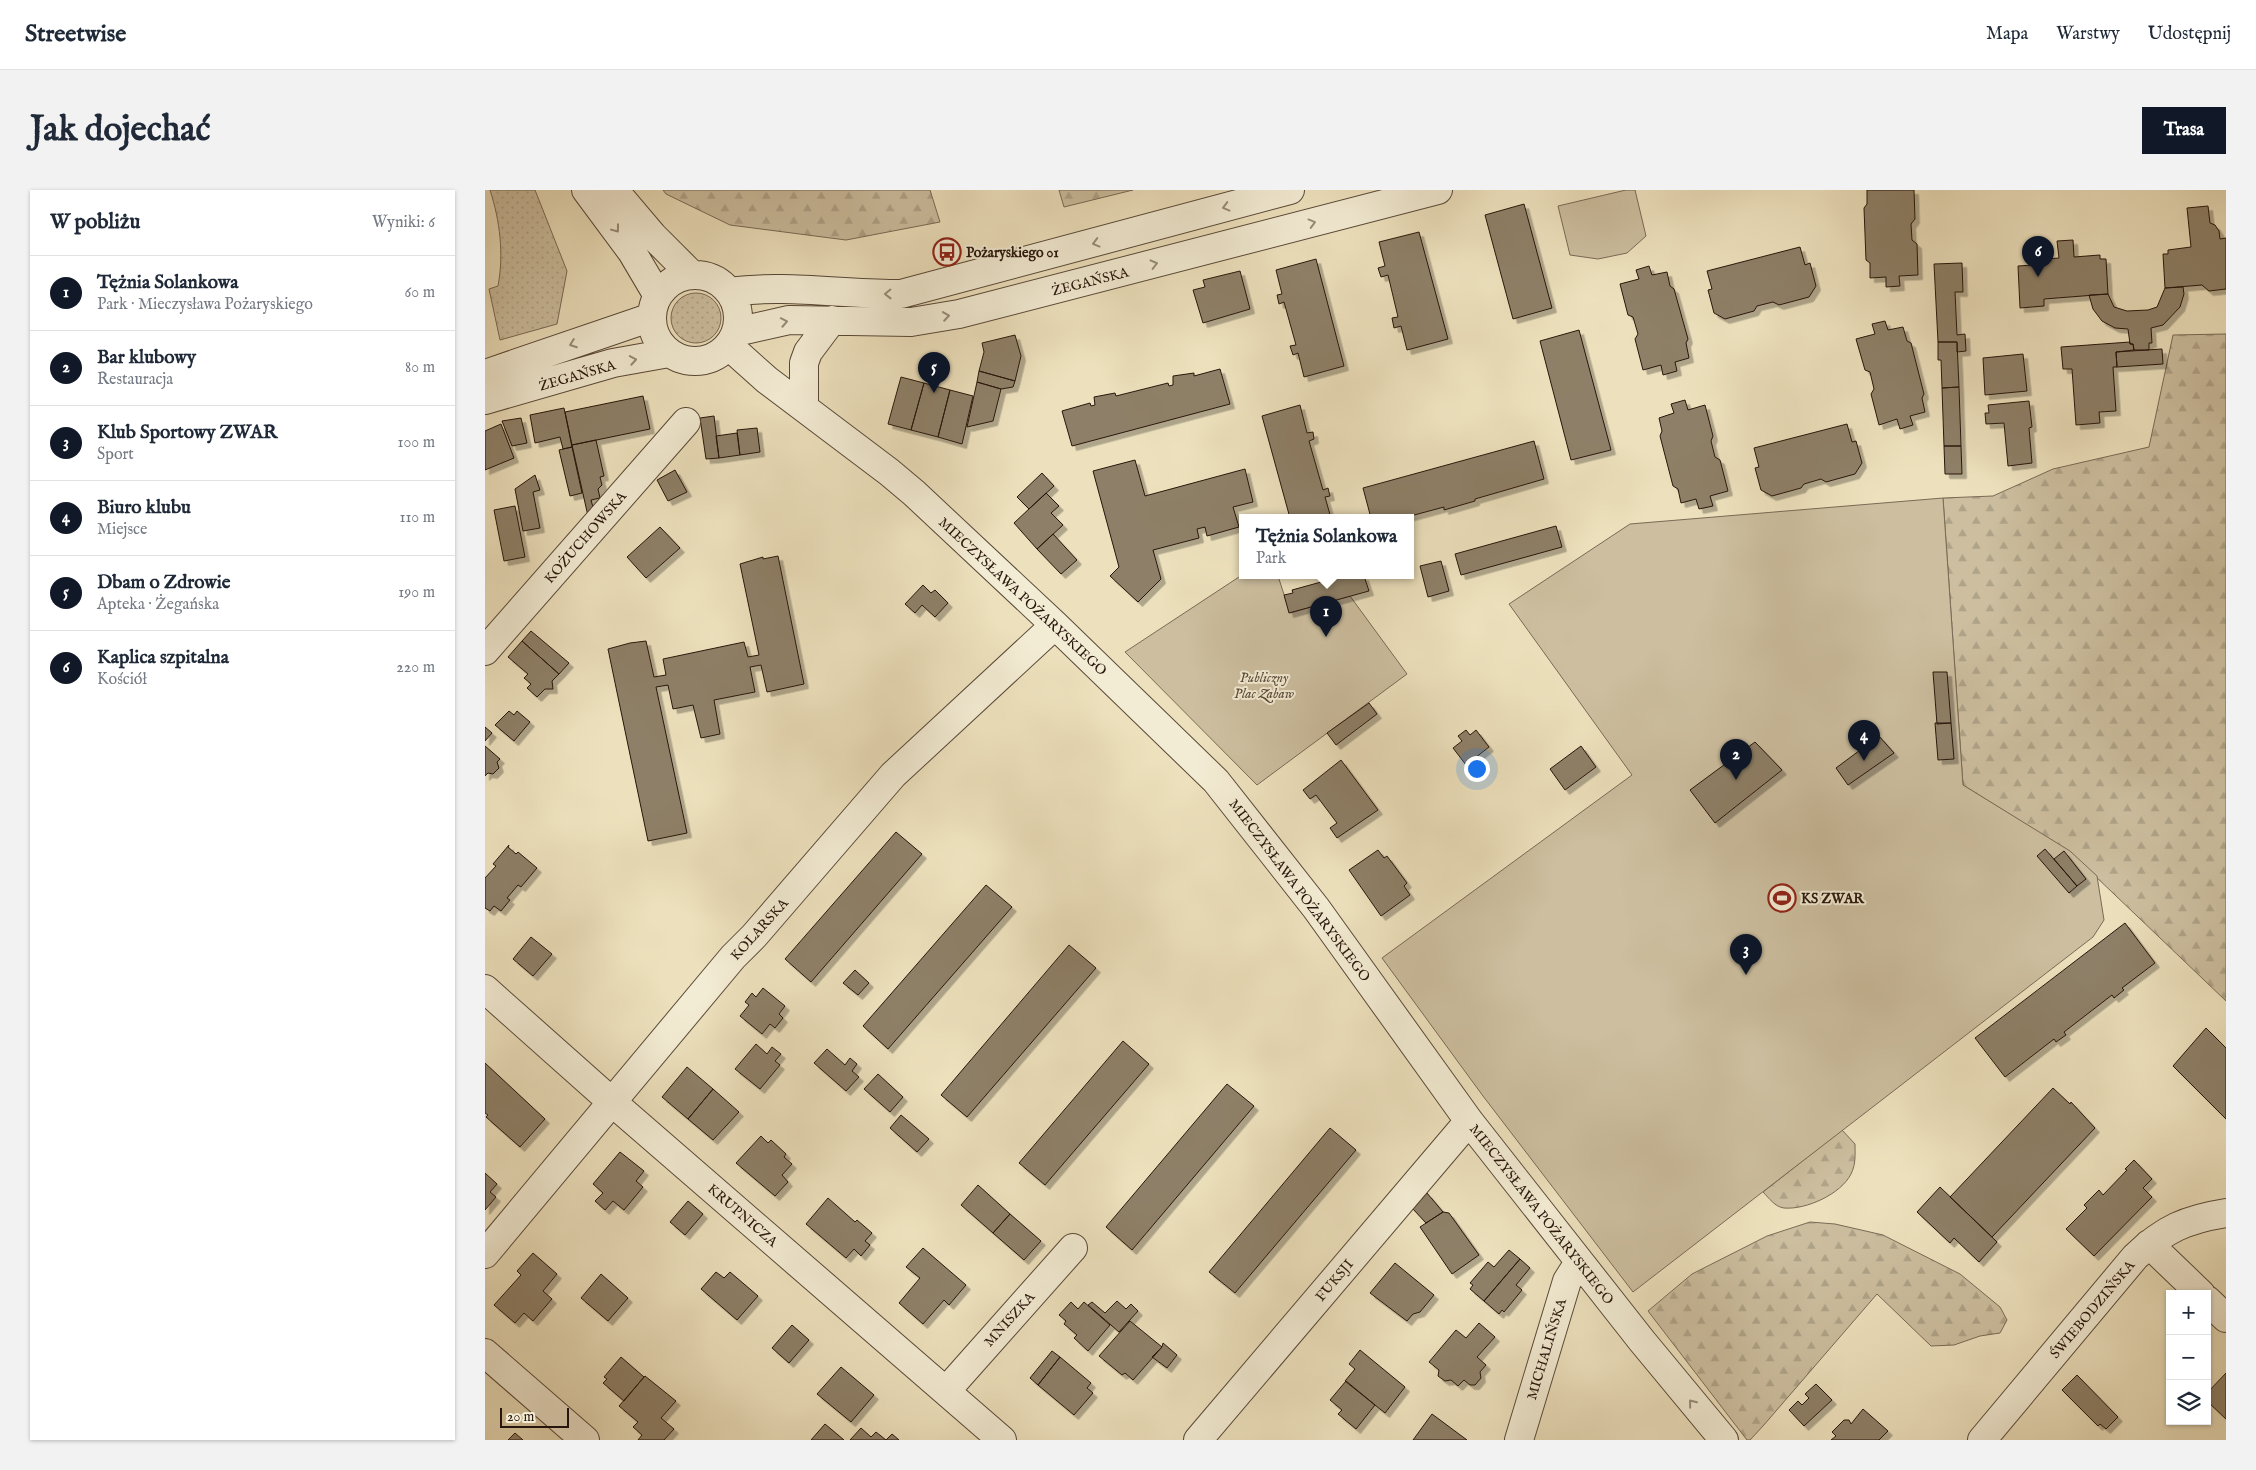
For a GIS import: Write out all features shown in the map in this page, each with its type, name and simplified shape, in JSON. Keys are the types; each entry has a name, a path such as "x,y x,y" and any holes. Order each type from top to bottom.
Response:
{"street":[{"path":"586,190 632,252 655,306 656,336 669,353 681,359 694,362 707,360 719,355 733,339 738,312 730,292 713,278 692,275 673,282 655,306"},
{"path":"614,190 653,236 692,275"},
{"path":"730,292 755,288 868,295 901,294 1290,190"},
{"name":"ŻEGAŃSKA","path":"733,339 789,320 911,322 959,314 1438,190"},
{"name":"ŻEGAŃSKA","path":"485,374 655,306"},
{"path":"804,407 804,363 807,352 832,320"},
{"name":"MIECZYSŁAWA POŻARYSKIEGO","path":"733,339 767,380 902,482 1055,625 1216,781 1316,908 1469,1121 1679,1388 1724,1440"},
{"name":"ŻEGAŃSKA","path":"485,400 613,363 669,353"},
{"name":"KOŻUCHOWSKA","path":"485,651 686,422"},
{"name":"KOLARSKA","path":"485,1254 733,957 748,943 893,775 1055,625"},
{"name":"KRUPNICZA","path":"485,989 612,1102 1002,1440"},
{"name":"FUKSJI","path":"1198,1440 1469,1121"},
{"name":"ŚWIEBODZIŃSKA","path":"1982,1440 2135,1257 2170,1229 2189,1220 2226,1213"},
{"path":"2149,1244 2197,1290"},
{"name":"MNISZKA","path":"946,1391 1073,1248"},
{"name":"MICHALIŃSKA","path":"1519,1440 1567,1281 1579,1262"},
{"path":"2211,1304 2226,1318"},
{"path":"485,1353 585,1440"}],"green space":[{"path":"490,190 535,190 567,271 557,324 500,340 489,289 498,286 501,262 499,226"},
{"path":"663,190 930,190 940,222 846,240 730,225 666,194"},
{"path":"1059,190 1133,190 1064,207"},
{"path":"1626,190 1635,190 1646,236 1627,253 1598,259 1570,255 1558,206"},
{"path":"701,293 714,300 720,308 720,328 714,336 706,342 691,343 678,336 672,328 671,313 678,300 686,294"},
{"path":"2226,334 2226,1001 2070,852 1963,785 1943,498 1993,496 2053,469 2149,447 2173,335"},
{"name":"KS ZWAR","path":"1943,498 1963,785 2070,851 2097,876 2104,920 2093,937 1633,1292 1483,1096 1382,958 1632,775 1509,604 1630,524"},
{"name":"Publiczny Plac Zabaw","path":"1239,577 1239,579 1279,579 1290,613 1350,596 1407,674 1257,785 1125,652"},
{"path":"1842,1130 1855,1144 1855,1156 1851,1174 1839,1188 1822,1199 1793,1208 1778,1206 1763,1192"},
{"path":"1810,1222 1835,1224 1883,1235 1960,1274 2000,1307 2007,1320 2000,1333 1980,1336 1954,1345 1931,1346 1877,1294 1763,1426 1750,1440 1747,1440 1648,1311 1692,1274 1767,1236"}],"building":[{"path":"1867,190 1914,190 1915,219 1911,224 1912,240 1917,244 1918,275 1899,276 1900,286 1886,287 1886,277 1870,278 1870,263 1866,260 1864,208 1867,204"},
{"path":"1524,204 1552,308 1513,319 1485,215"},
{"path":"2208,206 2210,223 2215,225 2219,231 2220,239 2226,238 2226,289 2209,291 2202,285 2165,288 2163,254 2168,254 2168,250 2191,247 2187,208"},
{"path":"1419,232 1448,339 1407,350 1401,326 1394,328 1392,318 1398,317 1388,275 1381,277 1378,268 1385,266 1379,242"},
{"path":"2073,240 2074,257 2100,255 2100,259 2106,259 2108,294 2044,299 2044,306 2020,308 2018,266 2033,265 2033,260 2059,258 2057,241"},
{"path":"1800,247 1805,265 1810,263 1816,286 1809,297 1779,305 1773,302 1757,306 1754,311 1725,319 1714,313 1708,290 1712,289 1707,271"},
{"path":"1316,259 1344,366 1304,377 1298,353 1293,355 1290,346 1296,345 1284,302 1279,304 1277,295 1282,294 1276,270"},
{"path":"1962,263 1963,292 1955,292 1957,335 1965,334 1966,351 1957,352 1957,342 1938,342 1934,264"},
{"path":"1649,266 1652,275 1667,272 1670,286 1674,289 1688,339 1686,343 1689,358 1675,362 1677,371 1663,375 1661,365 1643,370 1635,339 1638,334 1633,317 1628,315 1620,284 1639,279 1636,270"},
{"path":"1240,271 1250,309 1203,323 1193,290 1205,287 1203,280"},
{"path":"2183,287 2184,294 2180,307 2163,325 2151,328 2152,343 2149,343 2149,350 2134,350 2133,344 2130,344 2128,329 2115,328 2102,321 2093,309 2089,295 2108,294 2114,307 2127,311 2148,310 2157,307 2165,288"},
{"path":"1885,321 1888,330 1903,327 1907,341 1911,343 1924,394 1922,398 1925,412 1910,416 1913,425 1900,429 1897,419 1879,425 1871,394 1874,389 1870,372 1865,370 1856,339 1875,334 1872,324"},
{"path":"1579,330 1611,450 1571,460 1540,341"},
{"path":"1015,335 1021,356 1015,381 979,371 984,352 982,343"},
{"path":"1938,342 1957,342 1959,387 1942,388 1941,360 1938,360"},
{"path":"2130,342 2130,344 2133,344 2134,350 2116,352 2117,367 2113,367 2116,411 2099,412 2100,423 2076,425 2072,369 2063,369 2061,347"},
{"path":"2162,349 2163,364 2117,367 2116,352"},
{"path":"2023,354 2027,391 1985,395 1983,358"},
{"path":"1220,369 1230,404 1072,446 1062,411 1090,403 1091,406 1095,405 1094,397 1115,393 1116,396 1168,383 1169,386 1173,385 1173,376 1194,373 1194,376"},
{"path":"979,371 1015,381 1013,387 1001,389 977,382"},
{"path":"901,377 924,383 911,430 888,424"},
{"path":"977,382 1001,389 993,421 967,427"},
{"path":"924,383 950,390 938,437 911,430"},
{"path":"1959,387 1961,446 1944,446 1942,388"},
{"path":"950,390 973,396 962,444 938,437"},
{"path":"643,396 650,429 572,445 565,412"},
{"path":"1685,400 1688,410 1705,405 1713,436 1711,441 1715,457 1720,460 1728,491 1710,496 1713,506 1699,509 1696,499 1681,503 1678,489 1673,486 1660,436 1662,431 1659,418 1674,413 1671,404"},
{"path":"2029,401 2032,427 2029,428 2032,463 2008,466 2004,423 1986,424 1985,413 1989,413 1988,405"},
{"path":"1300,405 1307,433 1313,432 1314,439 1309,441 1323,490 1328,488 1330,496 1325,497 1330,514 1289,514 1262,416"},
{"path":"564,408 572,447 563,449 560,437 535,443 530,415"},
{"path":"714,416 719,458 706,459 700,418"},
{"path":"521,418 527,443 512,446 502,421"},
{"path":"501,424 514,458 485,470 485,431"},
{"path":"1847,424 1852,442 1856,441 1862,463 1855,474 1826,482 1821,479 1804,484 1801,488 1772,496 1761,490 1755,468 1759,467 1754,448"},
{"path":"757,428 760,452 740,455 737,430"},
{"path":"737,433 740,455 719,458 716,436"},
{"path":"596,440 604,476 600,477 602,485 598,489 600,498 591,500 594,511 588,516 572,445"},
{"path":"1534,441 1544,479 1444,510 1444,507 1414,515 1370,514 1363,488"},
{"path":"1944,446 1961,446 1962,474 1945,474"},
{"path":"572,447 582,493 570,496 559,450"},
{"path":"1135,460 1145,496 1245,469 1253,502 1233,507 1239,527 1207,536 1205,527 1197,529 1199,538 1153,550 1161,579 1138,602 1110,576 1119,567 1093,471"},
{"path":"675,470 687,492 668,501 657,480"},
{"path":"1042,473 1054,486 1029,509 1017,497"},
{"path":"535,475 540,490 533,492 540,528 523,531 515,489"},
{"path":"1046,493 1059,506 1051,513 1063,525 1037,549 1014,523"},
{"path":"515,506 525,557 504,561 494,510"},
{"path":"1556,526 1562,547 1461,575 1455,554"},
{"path":"660,527 680,548 646,578 627,557"},
{"path":"1053,534 1077,560 1061,574 1037,549"},
{"path":"778,556 804,684 767,692 761,665 750,667 755,692 714,700 720,734 701,738 693,705 673,709 668,685 656,687 687,833 648,841 608,649 646,641 654,677 666,675 663,659 744,642 748,657 759,655 740,564 763,557 763,559"},
{"path":"1441,561 1449,591 1428,597 1420,566"},
{"path":"1332,579 1365,579 1369,591 1289,613 1284,595 1293,593 1292,590"},
{"path":"923,585 931,593 935,590 948,603 935,617 922,605 915,613 905,604"},
{"path":"531,631 569,663 559,674 522,641"},
{"path":"522,641 559,674 552,681 553,689 545,689 537,697 527,688 531,684 524,678 528,674 508,657"},
{"path":"1933,672 1947,672 1951,723 1937,724"},
{"path":"1369,703 1377,714 1336,745 1327,733"},
{"path":"509,711 514,715 517,711 530,722 514,741 495,725"},
{"path":"1935,723 1951,723 1954,759 1938,760"},
{"path":"485,727 492,733 485,741"},
{"path":"1466,730 1470,735 1476,730 1489,747 1466,765 1453,748 1462,741 1458,736"},
{"path":"1879,736 1894,753 1848,785 1836,768"},
{"path":"1755,742 1782,770 1715,823 1690,790"},
{"path":"485,746 500,759 497,762 499,768 493,774 488,773 485,776"},
{"path":"1581,746 1596,767 1565,790 1550,769"},
{"path":"1341,760 1378,810 1337,838 1330,828 1337,823 1316,795 1310,799 1303,790"},
{"path":"896,832 922,854 811,982 785,959"},
{"path":"509,845 508,847 516,854 518,852 537,868 521,887 518,885 507,898 510,900 501,911 494,906 490,911 485,908 485,878 496,866 493,864"},
{"path":"2045,849 2077,886 2069,893 2037,856"},
{"path":"1378,850 1384,858 1387,856 1407,883 1404,886 1410,895 1381,916 1349,870"},
{"path":"2064,851 2086,879 2077,886 2054,859"},
{"path":"986,885 1012,907 888,1049 863,1026"},
{"path":"2125,923 2155,963 2122,988 2124,990 2114,998 2112,995 2064,1032 2066,1035 2056,1042 2054,1039 2005,1077 1975,1038"},
{"path":"531,937 552,954 533,976 513,959"},
{"path":"1069,945 1096,968 967,1117 941,1095"},
{"path":"855,970 869,983 858,995 843,983"},
{"path":"763,988 785,1006 779,1014 783,1018 775,1028 770,1024 762,1034 740,1016 749,1005 745,1002 752,993 756,997"},
{"path":"2206,1028 2226,1048 2226,1119 2173,1066"},
{"path":"1123,1041 1149,1064 1045,1185 1019,1163"},
{"path":"756,1044 767,1054 772,1047 781,1054 775,1061 780,1065 760,1089 735,1069"},
{"path":"827,1049 845,1065 850,1058 857,1064 852,1071 859,1077 846,1091 814,1063"},
{"path":"485,1063 545,1119 520,1147 486,1117 488,1115 485,1113"},
{"path":"687,1067 713,1089 688,1119 662,1097"},
{"path":"878,1074 903,1097 890,1112 864,1089"},
{"path":"1227,1084 1254,1106 1132,1250 1106,1227"},
{"path":"2053,1088 2070,1104 2071,1102 2095,1128 1992,1237 1950,1197"},
{"path":"713,1089 739,1112 713,1140 688,1119"},
{"path":"901,1115 929,1139 917,1152 890,1128"},
{"path":"1330,1128 1356,1150 1235,1293 1209,1272"},
{"path":"761,1136 768,1143 771,1140 786,1154 784,1157 792,1164 782,1175 788,1182 775,1196 736,1163"},
{"path":"620,1152 644,1171 636,1181 643,1187 624,1210 613,1201 605,1210 595,1201 603,1193 593,1184"},
{"path":"2134,1160 2152,1179 2143,1188 2152,1197 2094,1256 2066,1229 2087,1208 2084,1205 2099,1190 2103,1195"},
{"path":"485,1173 497,1184 490,1192 496,1197 485,1210"},
{"path":"978,1185 1010,1214 993,1233 961,1205"},
{"path":"1940,1187 1997,1242 1979,1262 1954,1238 1950,1243 1917,1212"},
{"path":"1427,1193 1443,1212 1426,1223 1413,1209"},
{"path":"828,1198 855,1222 857,1220 872,1233 865,1241 870,1245 861,1256 854,1249 846,1258 806,1224"},
{"path":"688,1201 703,1214 685,1235 670,1222"},
{"path":"1443,1212 1449,1213 1479,1255 1452,1274 1420,1227"},
{"path":"1010,1214 1041,1241 1024,1260 993,1233"},
{"path":"923,1248 966,1285 949,1305 944,1300 923,1324 899,1303 920,1278 906,1267"},
{"path":"1509,1250 1520,1259 1484,1301 1470,1289 1473,1285 1470,1283 1488,1262 1494,1267"},
{"path":"533,1253 557,1274 543,1291 552,1299 533,1321 524,1313 515,1323 494,1305 521,1275 517,1271"},
{"path":"1520,1259 1530,1268 1516,1285 1522,1290 1504,1312 1502,1310 1499,1314 1484,1301"},
{"path":"1395,1263 1434,1295 1420,1312 1413,1314 1407,1321 1370,1293"},
{"path":"716,1272 724,1278 730,1272 758,1296 737,1320 701,1289"},
{"path":"601,1274 628,1298 608,1321 581,1298"},
{"path":"1117,1301 1126,1309 1131,1304 1138,1311 1119,1332 1088,1305 1092,1302 1105,1313"},
{"path":"1071,1302 1078,1309 1084,1302 1110,1325 1088,1351 1074,1338 1077,1335 1064,1324 1066,1321 1059,1315"},
{"path":"1130,1321 1162,1347 1133,1380 1125,1373 1122,1375 1099,1356"},
{"path":"1479,1323 1495,1337 1477,1357 1486,1365 1480,1372 1481,1378 1475,1385 1470,1385 1464,1380 1458,1386 1451,1380 1445,1381 1438,1376 1439,1370 1429,1362 1456,1330 1466,1338"},
{"path":"792,1325 809,1340 789,1363 772,1348"},
{"path":"1163,1343 1177,1355 1167,1368 1152,1357 1162,1347"},
{"path":"1360,1350 1405,1387 1385,1413 1345,1381 1355,1369 1349,1364"},
{"path":"1052,1351 1060,1357 1038,1385 1030,1378"},
{"path":"621,1357 644,1377 624,1401 603,1383 607,1379 604,1377"},
{"path":"1060,1357 1091,1383 1087,1388 1093,1393 1074,1415 1038,1385"},
{"path":"841,1367 874,1395 851,1422 817,1394"},
{"path":"2226,1373 2226,1419 2211,1405 2211,1389"},
{"path":"2077,1375 2118,1417 2106,1429 2100,1424 2098,1426 2062,1390"},
{"path":"645,1376 676,1401 661,1418 674,1429 664,1440 638,1440 642,1435 633,1427 638,1422 619,1406"},
{"path":"1346,1381 1375,1405 1356,1429 1338,1414 1342,1410 1330,1400"},
{"path":"1816,1384 1832,1400 1804,1426 1789,1410 1798,1401 1802,1405 1809,1398 1805,1394"},
{"path":"1863,1409 1888,1431 1879,1440 1831,1440 1836,1436 1832,1432 1844,1420 1849,1420 1851,1424"},
{"path":"1432,1414 1467,1440 1413,1440"},
{"path":"825,1424 844,1440 811,1440"},
{"path":"861,1428 871,1437 876,1432 886,1440 850,1440"},
{"path":"515,1433 523,1440 508,1440"},
{"path":"892,1434 899,1440 886,1440"}],"place":[{"name":"Pożaryskiego 01","path":"947,252"},
{"name":"Kaplica szpitalna","path":"2038,277"},
{"name":"Dbam o Zdrowie","path":"934,393"},
{"name":"Tężnia Solankowa","path":"1326,637"},
{"name":"Biuro klubu","path":"1864,761"},
{"name":"Bar klubowy","path":"1736,780"},
{"name":"KS ZWAR","path":"1782,898"},
{"name":"Klub Sportowy ZWAR","path":"1746,975"}]}
